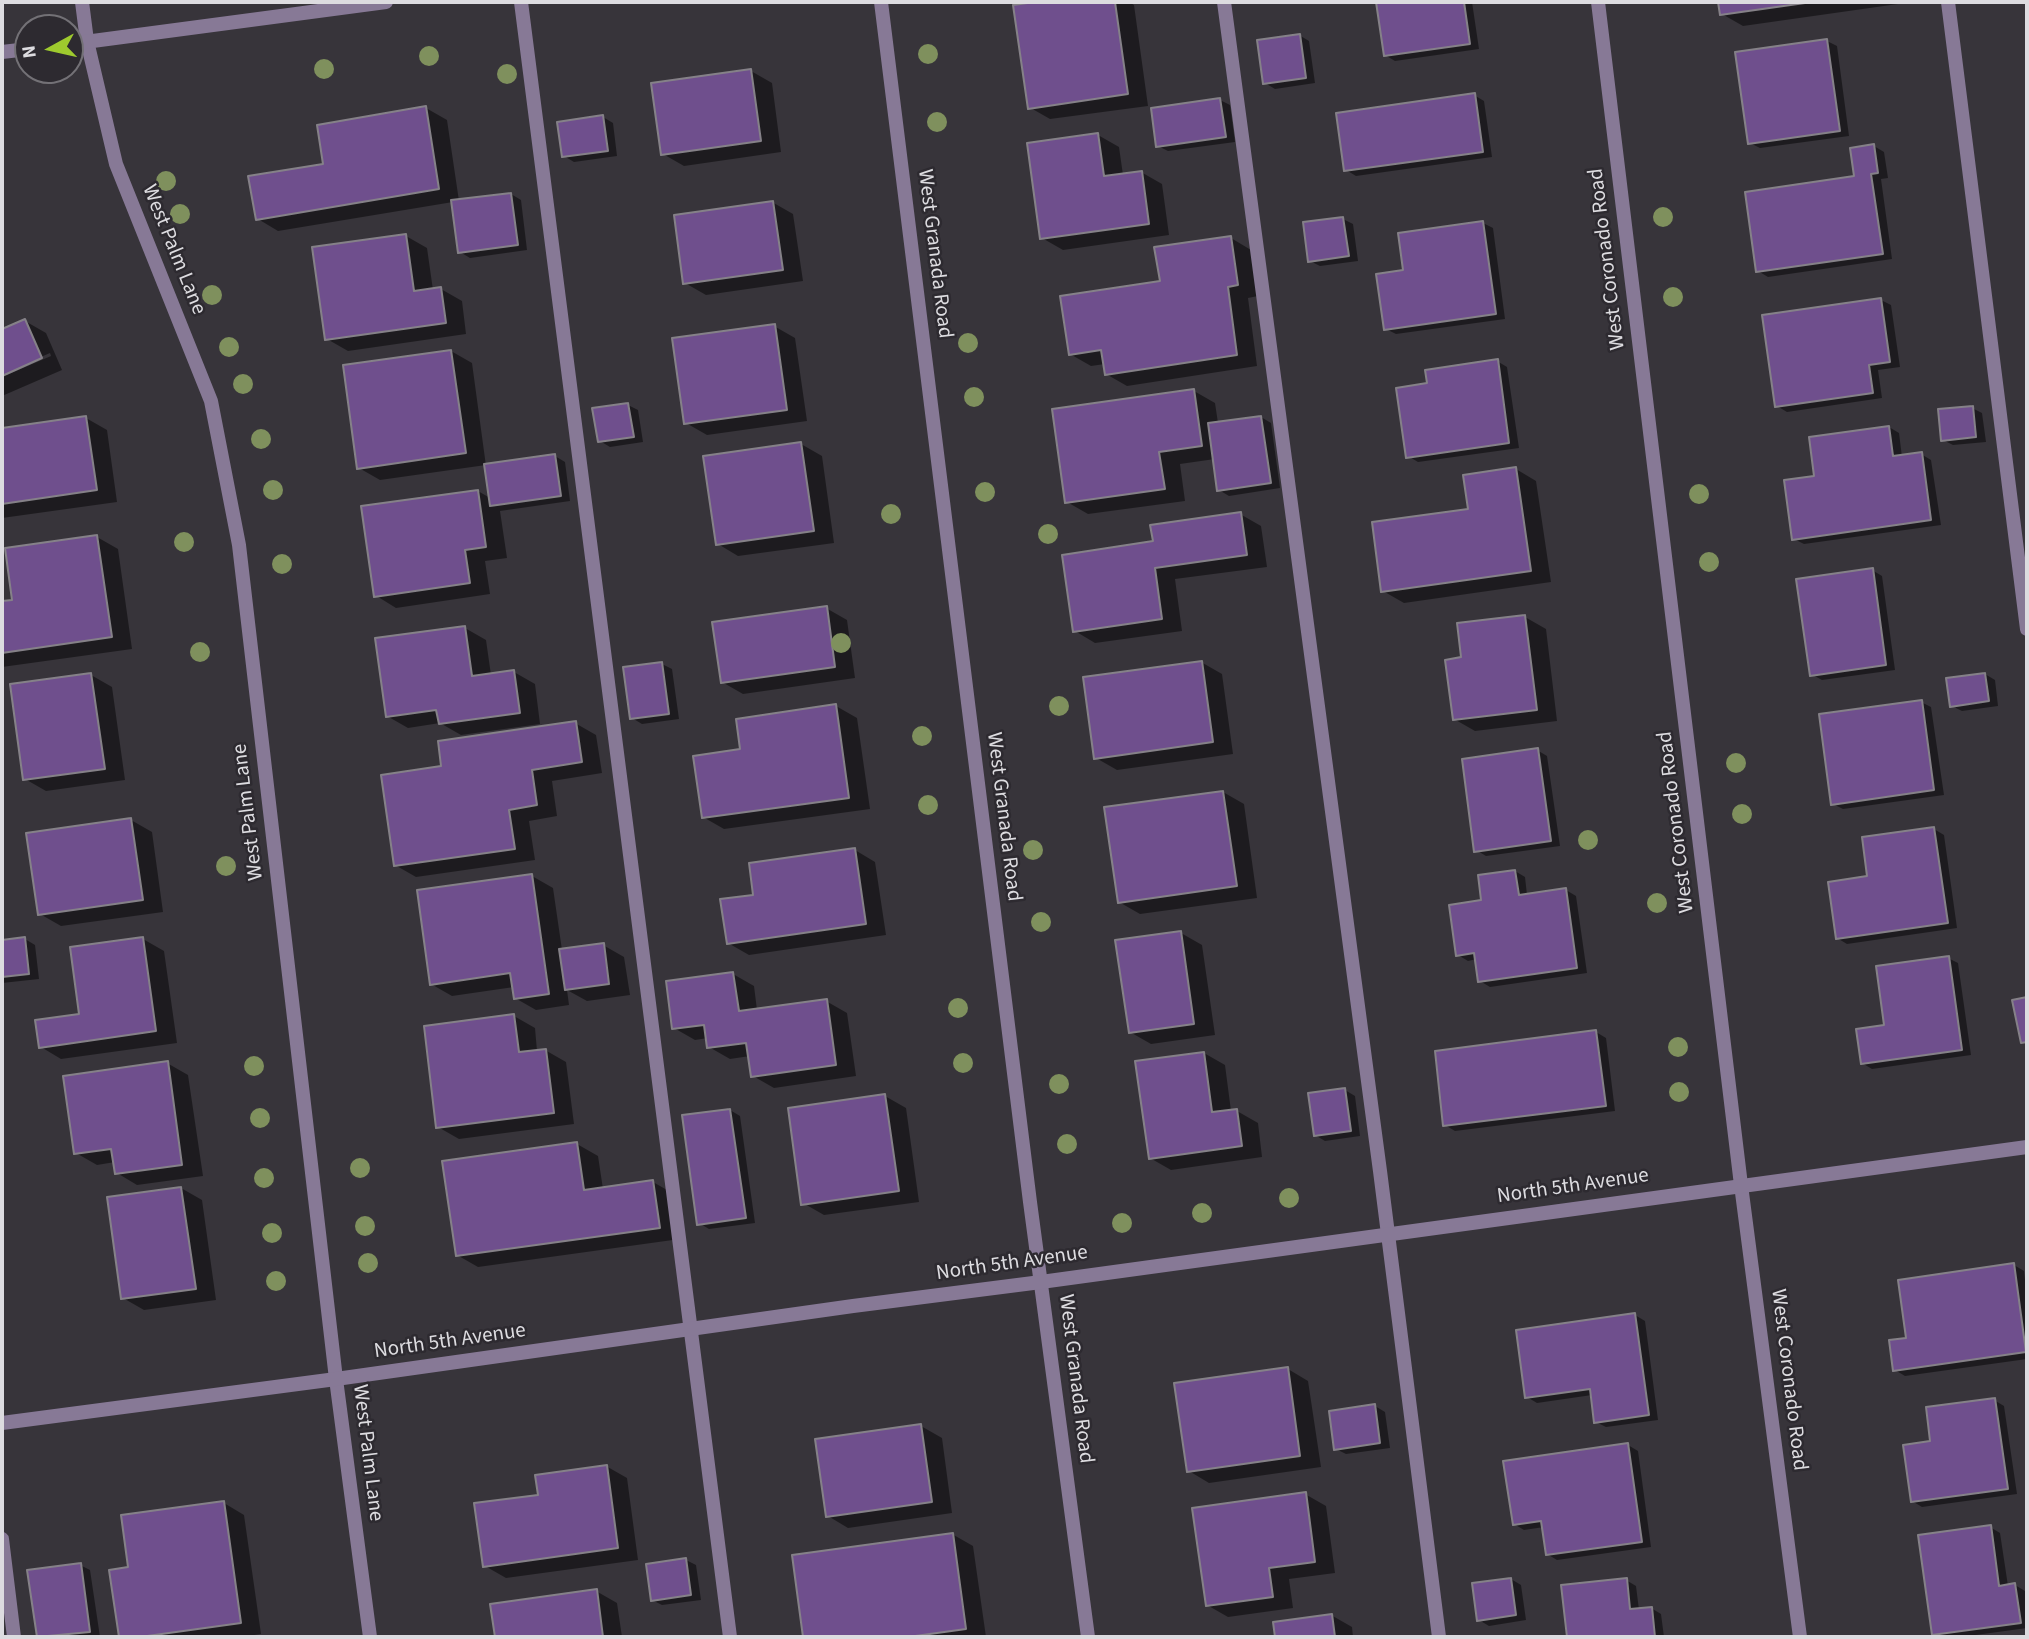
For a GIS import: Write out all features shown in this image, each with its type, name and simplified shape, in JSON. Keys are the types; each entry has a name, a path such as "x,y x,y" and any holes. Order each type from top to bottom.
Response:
{"street":[{"name":"West Palm Lane","path":"82,2 87,41 116,164 211,401 239,545 336,1379 370,1637"},
{"path":"84,42 386,2"},
{"path":"521,2 730,1637"},
{"name":"West Granada Road","path":"881,2 1088,1637"},
{"path":"1224,2 1388,1235 1438,1637"},
{"name":"West Coronado Road","path":"1598,2 1741,1185 1800,1637"},
{"path":"1948,2 2027,629"},
{"name":"North 5th Avenue","path":"2,1423 2027,1147"},
{"path":"2,1539 14,1637"}],"building":[{"path":"1035,2 1115,2 1128,94 1028,109 1013,5"},
{"path":"1376,2 1464,2 1470,44 1384,56"},
{"path":"1718,2 1812,2 1720,15"},
{"path":"1300,34 1306,78 1263,84 1257,40"},
{"path":"1827,39 1840,131 1748,144 1735,52"},
{"path":"751,69 761,141 661,155 651,83"},
{"path":"1475,93 1483,152 1344,171 1336,113"},
{"path":"1220,98 1226,137 1156,147 1151,108"},
{"path":"426,106 439,189 256,220 248,176 323,164 317,125"},
{"path":"603,115 608,151 562,157 557,122"},
{"path":"1098,133 1104,176 1142,171 1149,224 1040,239 1027,143"},
{"path":"1874,144 1878,173 1871,174 1883,254 1756,272 1745,192 1854,176 1850,148"},
{"path":"511,193 518,245 458,253 451,200"},
{"path":"773,201 783,270 683,284 674,215"},
{"path":"1343,217 1349,256 1308,262 1303,222"},
{"path":"1483,221 1496,314 1384,330 1376,274 1403,270 1398,233"},
{"path":"406,234 414,291 441,287 446,323 325,340 312,247"},
{"path":"1231,236 1238,285 1228,287 1237,355 1105,375 1101,350 1069,355 1060,296 1160,281 1154,247"},
{"path":"1881,298 1890,362 1869,365 1873,393 1775,407 1762,315"},
{"path":"25,319 42,358 2,376 2,329"},
{"path":"775,324 787,410 684,424 672,338"},
{"path":"451,350 466,453 357,469 343,365"},
{"path":"1498,359 1509,443 1406,458 1396,388 1427,383 1425,370"},
{"path":"1194,389 1202,446 1159,452 1165,489 1065,503 1052,409"},
{"path":"628,403 634,437 598,442 592,408"},
{"path":"1973,406 1976,437 1941,441 1938,409"},
{"path":"86,416 97,490 2,504 2,428"},
{"path":"1261,416 1271,483 1217,491 1208,423"},
{"path":"1889,426 1893,456 1922,452 1931,520 1792,540 1784,480 1814,476 1809,437"},
{"path":"801,442 814,531 716,545 703,456"},
{"path":"555,454 561,496 490,506 484,464"},
{"path":"1516,467 1531,571 1381,592 1372,522 1468,509 1463,475"},
{"path":"478,490 486,547 465,550 470,583 374,597 361,506"},
{"path":"1241,512 1247,555 1155,568 1162,619 1073,632 1062,555 1153,541 1150,525"},
{"path":"97,535 112,637 2,653 2,601 12,600 5,548"},
{"path":"1873,568 1886,665 1810,676 1796,579"},
{"path":"827,606 835,667 721,683 712,622"},
{"path":"1525,615 1537,710 1453,720 1445,660 1461,657 1457,623"},
{"path":"465,626 472,676 514,670 520,713 439,724 436,710 386,717 375,638"},
{"path":"1202,661 1213,742 1094,759 1083,677"},
{"path":"662,662 669,714 630,719 623,667"},
{"path":"91,673 105,769 23,780 10,684"},
{"path":"1985,673 1989,701 1950,707 1946,678"},
{"path":"1922,700 1934,790 1831,805 1819,714"},
{"path":"836,704 849,798 702,818 693,756 740,749 736,719"},
{"path":"576,721 582,762 532,770 537,805 509,810 515,849 394,866 381,775 441,766 438,741"},
{"path":"1538,748 1551,841 1474,852 1462,759"},
{"path":"1223,791 1237,886 1118,903 1104,807"},
{"path":"131,818 143,900 38,915 26,833"},
{"path":"1934,827 1948,923 1836,939 1828,882 1867,876 1862,837"},
{"path":"855,848 866,924 727,944 720,899 753,895 749,863"},
{"path":"1515,870 1519,895 1566,888 1577,968 1478,982 1474,953 1456,956 1449,905 1481,900 1478,875"},
{"path":"532,874 549,994 514,999 510,973 430,985 417,890"},
{"path":"1181,931 1194,1024 1129,1033 1115,940"},
{"path":"25,937 29,974 2,977 2,940"},
{"path":"143,937 156,1031 39,1048 35,1020 79,1014 70,947"},
{"path":"604,943 609,984 565,990 559,949"},
{"path":"1949,956 1962,1050 1861,1064 1856,1029 1884,1025 1876,966"},
{"path":"733,972 739,1011 827,999 836,1065 751,1077 746,1043 707,1048 704,1025 672,1029 666,981"},
{"path":"2027,997 2027,1042 2021,1043 2012,1000"},
{"path":"514,1014 519,1052 546,1049 554,1113 436,1128 424,1026"},
{"path":"1596,1030 1606,1106 1443,1126 1435,1051"},
{"path":"1204,1052 1212,1112 1237,1109 1242,1146 1149,1159 1135,1061"},
{"path":"168,1061 182,1165 115,1174 111,1149 74,1154 63,1076"},
{"path":"1345,1088 1351,1131 1314,1136 1308,1093"},
{"path":"885,1094 899,1191 801,1205 788,1108"},
{"path":"730,1109 746,1218 697,1225 682,1115"},
{"path":"577,1142 584,1190 653,1180 660,1228 456,1256 442,1161"},
{"path":"181,1187 196,1289 121,1299 107,1197"},
{"path":"2014,1263 2026,1352 1893,1371 1889,1340 1906,1338 1898,1280"},
{"path":"1635,1313 1649,1415 1594,1423 1590,1389 1525,1398 1516,1330"},
{"path":"1288,1367 1300,1456 1187,1472 1174,1383"},
{"path":"1995,1398 2008,1489 1911,1502 1903,1445 1930,1441 1926,1407"},
{"path":"1375,1404 1380,1443 1334,1450 1329,1411"},
{"path":"921,1424 932,1502 826,1517 815,1439"},
{"path":"1628,1443 1642,1542 1546,1555 1541,1521 1513,1525 1503,1461"},
{"path":"607,1465 618,1548 483,1567 474,1503 538,1495 535,1475"},
{"path":"1306,1492 1315,1562 1269,1568 1273,1597 1206,1606 1192,1508"},
{"path":"224,1501 241,1623 140,1637 119,1637 109,1570 128,1567 121,1515"},
{"path":"1991,1525 1999,1586 2015,1583 2021,1623 1932,1635 1918,1535"},
{"path":"953,1533 966,1629 908,1637 803,1637 792,1555"},
{"path":"686,1558 691,1595 651,1601 646,1564"},
{"path":"81,1563 90,1632 37,1637 27,1570"},
{"path":"1511,1578 1516,1615 1477,1621 1472,1583"},
{"path":"1627,1578 1630,1609 1652,1607 1655,1637 1567,1637 1561,1585"},
{"path":"597,1589 603,1637 495,1637 490,1604"},
{"path":"1332,1614 1335,1637 1275,1637 1273,1622"}]}
